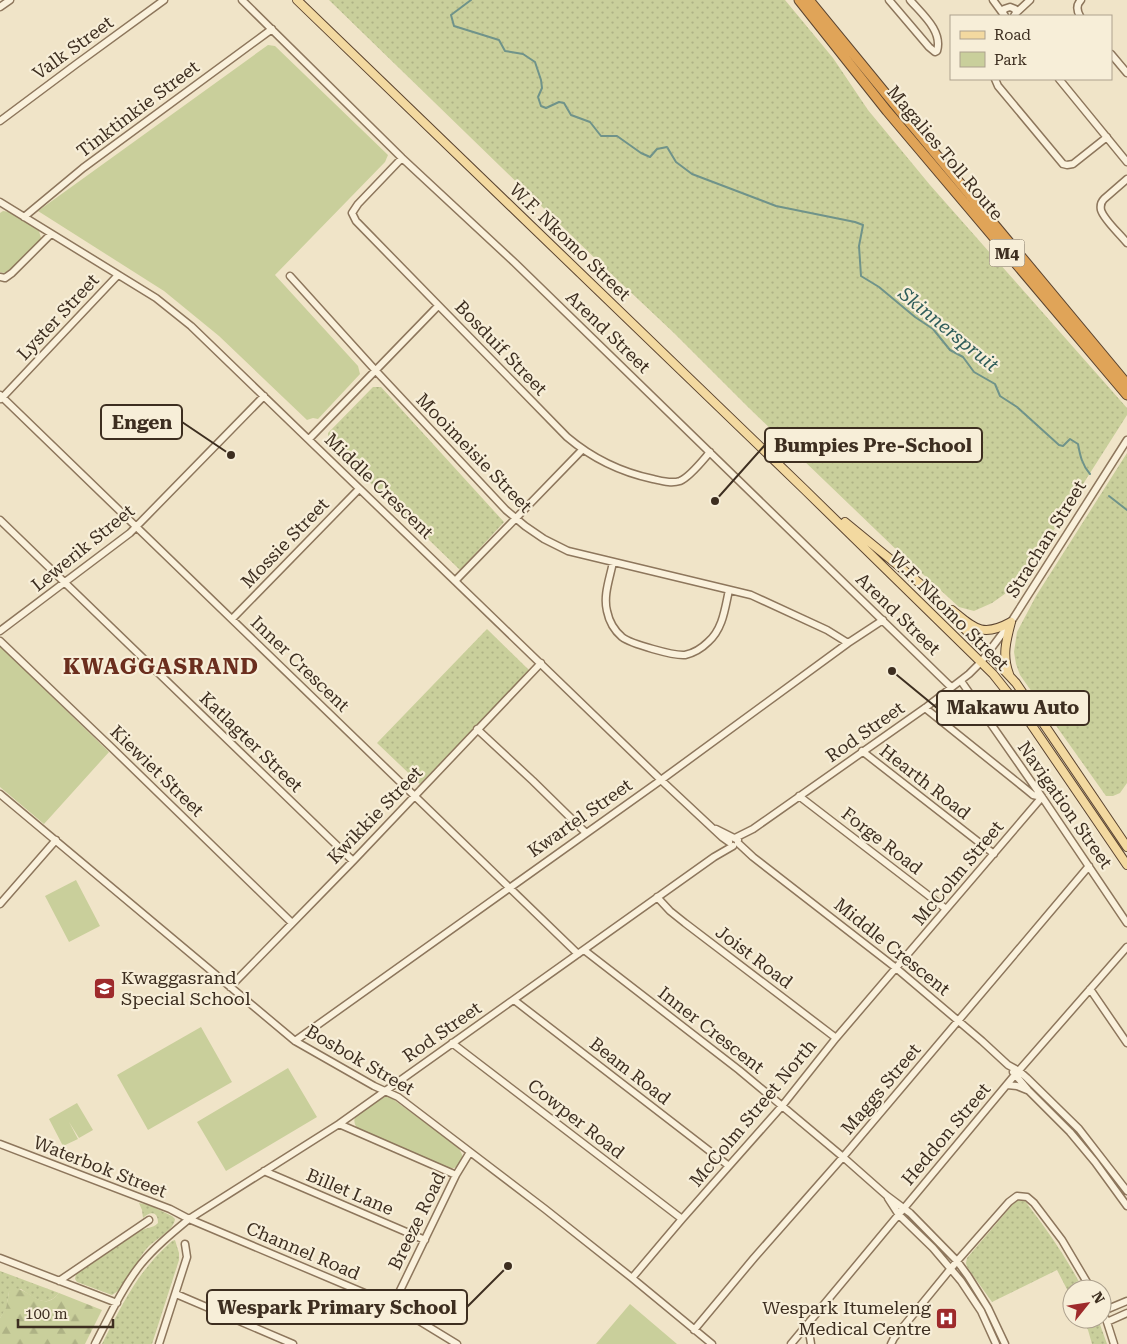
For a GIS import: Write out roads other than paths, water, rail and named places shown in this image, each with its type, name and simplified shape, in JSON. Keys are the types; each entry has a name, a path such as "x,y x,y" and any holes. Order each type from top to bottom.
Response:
{"highway":[{"name":"Magalies Toll Route","path":"799,0 888,111 1127,395"},
{"name":"Magalies Toll Route","path":"809,0 1127,384"}],"main road":[{"name":"W.F. Nkomo Street","path":"298,0 981,662 1008,691 1127,865"},
{"name":"W.F. Nkomo Street","path":"804,489 923,586 1011,678 1029,701 1127,847"},
{"path":"923,586 973,627 985,630 996,629 1011,622"},
{"path":"1011,622 1005,651 1007,668 1011,678"}],"street":[{"path":"0,7 10,0"},
{"name":"Valk Street","path":"0,122 75,64 164,0"},
{"name":"Arend Street","path":"242,0 402,158 515,263 951,687"},
{"path":"889,0 929,47 937,51 938,40 934,29 910,0"},
{"path":"995,0 1014,12"},
{"path":"995,0 1003,15"},
{"path":"1080,0 1077,8 1080,15"},
{"path":"1014,12 1027,2"},
{"path":"1004,15 1004,9 1014,12"},
{"name":"Tinktinkie Street","path":"24,217 84,168 272,29"},
{"path":"1112,55 1127,74"},
{"path":"995,80 998,86 1063,164 1073,164 1107,137"},
{"path":"1060,80 1127,162"},
{"name":"Bosduif Street","path":"402,158 358,204 352,213 356,221 567,437 582,450 607,463 636,475 672,483 686,478 710,452"},
{"path":"1127,179 1104,198 1100,206 1104,216 1127,243"},
{"name":"Middle Crescent","path":"0,203 156,298 174,312 217,350 710,826 734,842 896,968 958,1020 1079,1129 1127,1191"},
{"path":"0,277 5,278 12,273 51,234"},
{"name":"Lyster Street","path":"1,398 118,275"},
{"name":"Mooimeisie Street","path":"290,276 376,371 515,518 544,539 568,551 751,595 827,630 848,643"},
{"path":"309,440 438,306"},
{"name":"Lewerik Street","path":"0,632 137,527 264,396"},
{"name":"Inner Crescent","path":"1,398 137,527 509,888 581,952 739,1070 844,1157 886,1195 904,1208 957,1261 984,1302 1005,1344"},
{"name":"Strachan Street","path":"988,653 1011,622 1127,440"},
{"path":"455,581 582,450"},
{"name":"Mossie Street","path":"232,619 359,489"},
{"name":"Katlagter Street","path":"0,520 353,861"},
{"path":"613,562 606,603 610,620 617,632 630,642 674,654 684,655 696,651 706,645 715,635 721,624 729,590"},
{"name":"Kwartel Street","path":"294,1041 661,780 848,643 883,620"},
{"name":"Kiewiet Street","path":"0,641 292,923"},
{"name":"Rod Street","path":"94,1344 128,1282 144,1260 167,1237 189,1219 339,1124 734,842 744,838 753,829 925,708 960,681 988,653"},
{"name":"Kwikkie Street","path":"230,987 541,663"},
{"name":"Navigation Street","path":"960,681 1042,797 1127,923"},
{"path":"925,708 1026,790 1033,795 1042,797"},
{"path":"477,728 586,832"},
{"name":"Hearth Road","path":"862,751 994,854"},
{"name":"Bosbok Street","path":"0,794 294,1041 398,1097 545,1209 712,1344"},
{"name":"Forge Road","path":"799,796 946,909"},
{"name":"McColm Street","path":"896,968 1042,797"},
{"path":"0,904 56,840"},
{"name":"Maggs Street","path":"694,1330 754,1258 844,1157 1089,866"},
{"name":"Joist Road","path":"657,897 685,923 836,1038"},
{"name":"Heddon Street","path":"791,1344 1017,1073 1127,947"},
{"name":"McColm Street North","path":"632,1278 782,1106 836,1038 896,968"},
{"path":"1090,989 1127,1043"},
{"name":"Beam Road","path":"514,1000 729,1166"},
{"name":"Cowper Road","path":"452,1043 682,1219"},
{"name":"Middle Crescent","path":"1017,1073 1028,1090 1070,1132 1095,1162 1127,1206"},
{"path":"1007,1085 1028,1090"},
{"path":"339,1124 456,1175"},
{"name":"Waterbok Street","path":"0,1144 170,1209 189,1219"},
{"name":"Breeze Road","path":"393,1305 456,1175 470,1152"},
{"name":"Billet Lane","path":"264,1171 425,1240"},
{"name":"Inner Crescent","path":"886,1195 899,1215 951,1268 981,1311 996,1344"},
{"path":"891,1344 951,1268 1013,1198 1019,1196 1034,1202 1062,1240 1084,1279"},
{"name":"Channel Road","path":"189,1219 393,1305 456,1344"},
{"path":"60,1281 149,1220"},
{"path":"159,1344 187,1257 185,1244"},
{"path":"0,1258 117,1303"},
{"path":"176,1294 293,1344"},
{"path":"1112,1306 1127,1301"},
{"path":"1112,1320 1127,1313"},
{"path":"808,1325 811,1344"},
{"path":"1109,1329 1114,1344"}],"waterway":[{"name":"Skinnerspruit","path":"471,0 451,15 454,26 499,40 505,51 523,54 535,62 541,80 542,88 538,97 541,106 546,108 559,102 564,103 571,115 590,122 601,136 617,136 650,157 657,149 667,147 676,162 692,174 776,206 863,225 859,246 861,276 879,287 915,317 933,329 950,350 963,357 974,372 995,384 1000,396 1017,407 1059,445 1063,446 1070,439 1078,444 1083,463 1090,474"},
{"name":"Skinnerspruit","path":"1109,496 1127,510"}],"place":[{"name":"Engen","path":"231,455"},
{"name":"Bumpies Pre-School","path":"715,501"},
{"name":"Makawu Auto","path":"892,671"},
{"name":"Kwaggasrand Special School","path":"105,988"},
{"name":"Wespark Primary School","path":"508,1266"},
{"name":"Wespark Itumeleng Medical Centre","path":"947,1318"}],"district":[{"name":"KWAGGASRAND","path":"161,666"}]}
